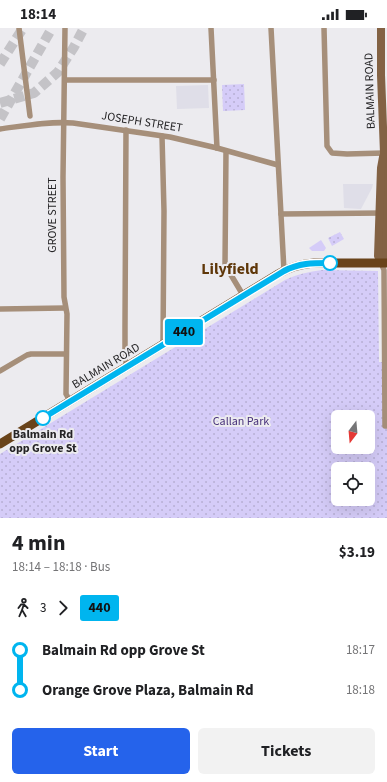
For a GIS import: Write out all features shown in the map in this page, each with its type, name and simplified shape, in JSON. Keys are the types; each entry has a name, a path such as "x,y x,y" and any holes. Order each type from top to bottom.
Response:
{"main road":[{"name":"BALMAIN ROAD","path":"0,444 243,295 296,265 309,263 384,263 382,213 387,169 384,153 385,112 381,28"}],"street":[{"path":"19,28 30,116"},
{"name":"GROVE STREET","path":"65,28 63,252 65,308 67,314 66,394 70,401"},
{"path":"211,28 217,148"},
{"path":"271,28 284,271"},
{"path":"324,28 327,146 332,153 384,153"},
{"path":"65,80 214,80"},
{"name":"JOSEPH STREET","path":"0,129 64,122 126,130 184,140 278,165"},
{"path":"126,130 124,327 125,358 127,367"},
{"path":"162,136 164,211 163,345"},
{"path":"226,151 225,265 243,295"},
{"path":"281,214 382,213"},
{"path":"384,263 386,426"},
{"path":"0,308 65,308"},
{"path":"0,371 27,355 66,354"}],"shaded area":[{"path":"208,85 209,108 177,109 176,86"},
{"path":"343,184 373,184 361,209 344,208"}],"green space":[{"path":"244,84 245,110 223,111 222,85"},
{"path":"340,232 344,239 332,246 328,238"},
{"path":"321,240 326,248 324,251 312,251 309,248"},
{"name":"Callan Park","path":"322,270 378,271 379,362 387,362 387,518 0,518 0,454 285,280"}],"tunnel":[{"path":"0,64 23,28"},
{"path":"0,119 52,28"},
{"path":"0,103 34,93 58,72 84,28"}],"bus line":[{"name":"440","path":"43,418 284,271 296,265 330,263"}],"place":[{"name":"Balmain Rd opp Grove St","path":"43,418"}],"district":[{"name":"Lilyfield","path":"230,269"}]}
